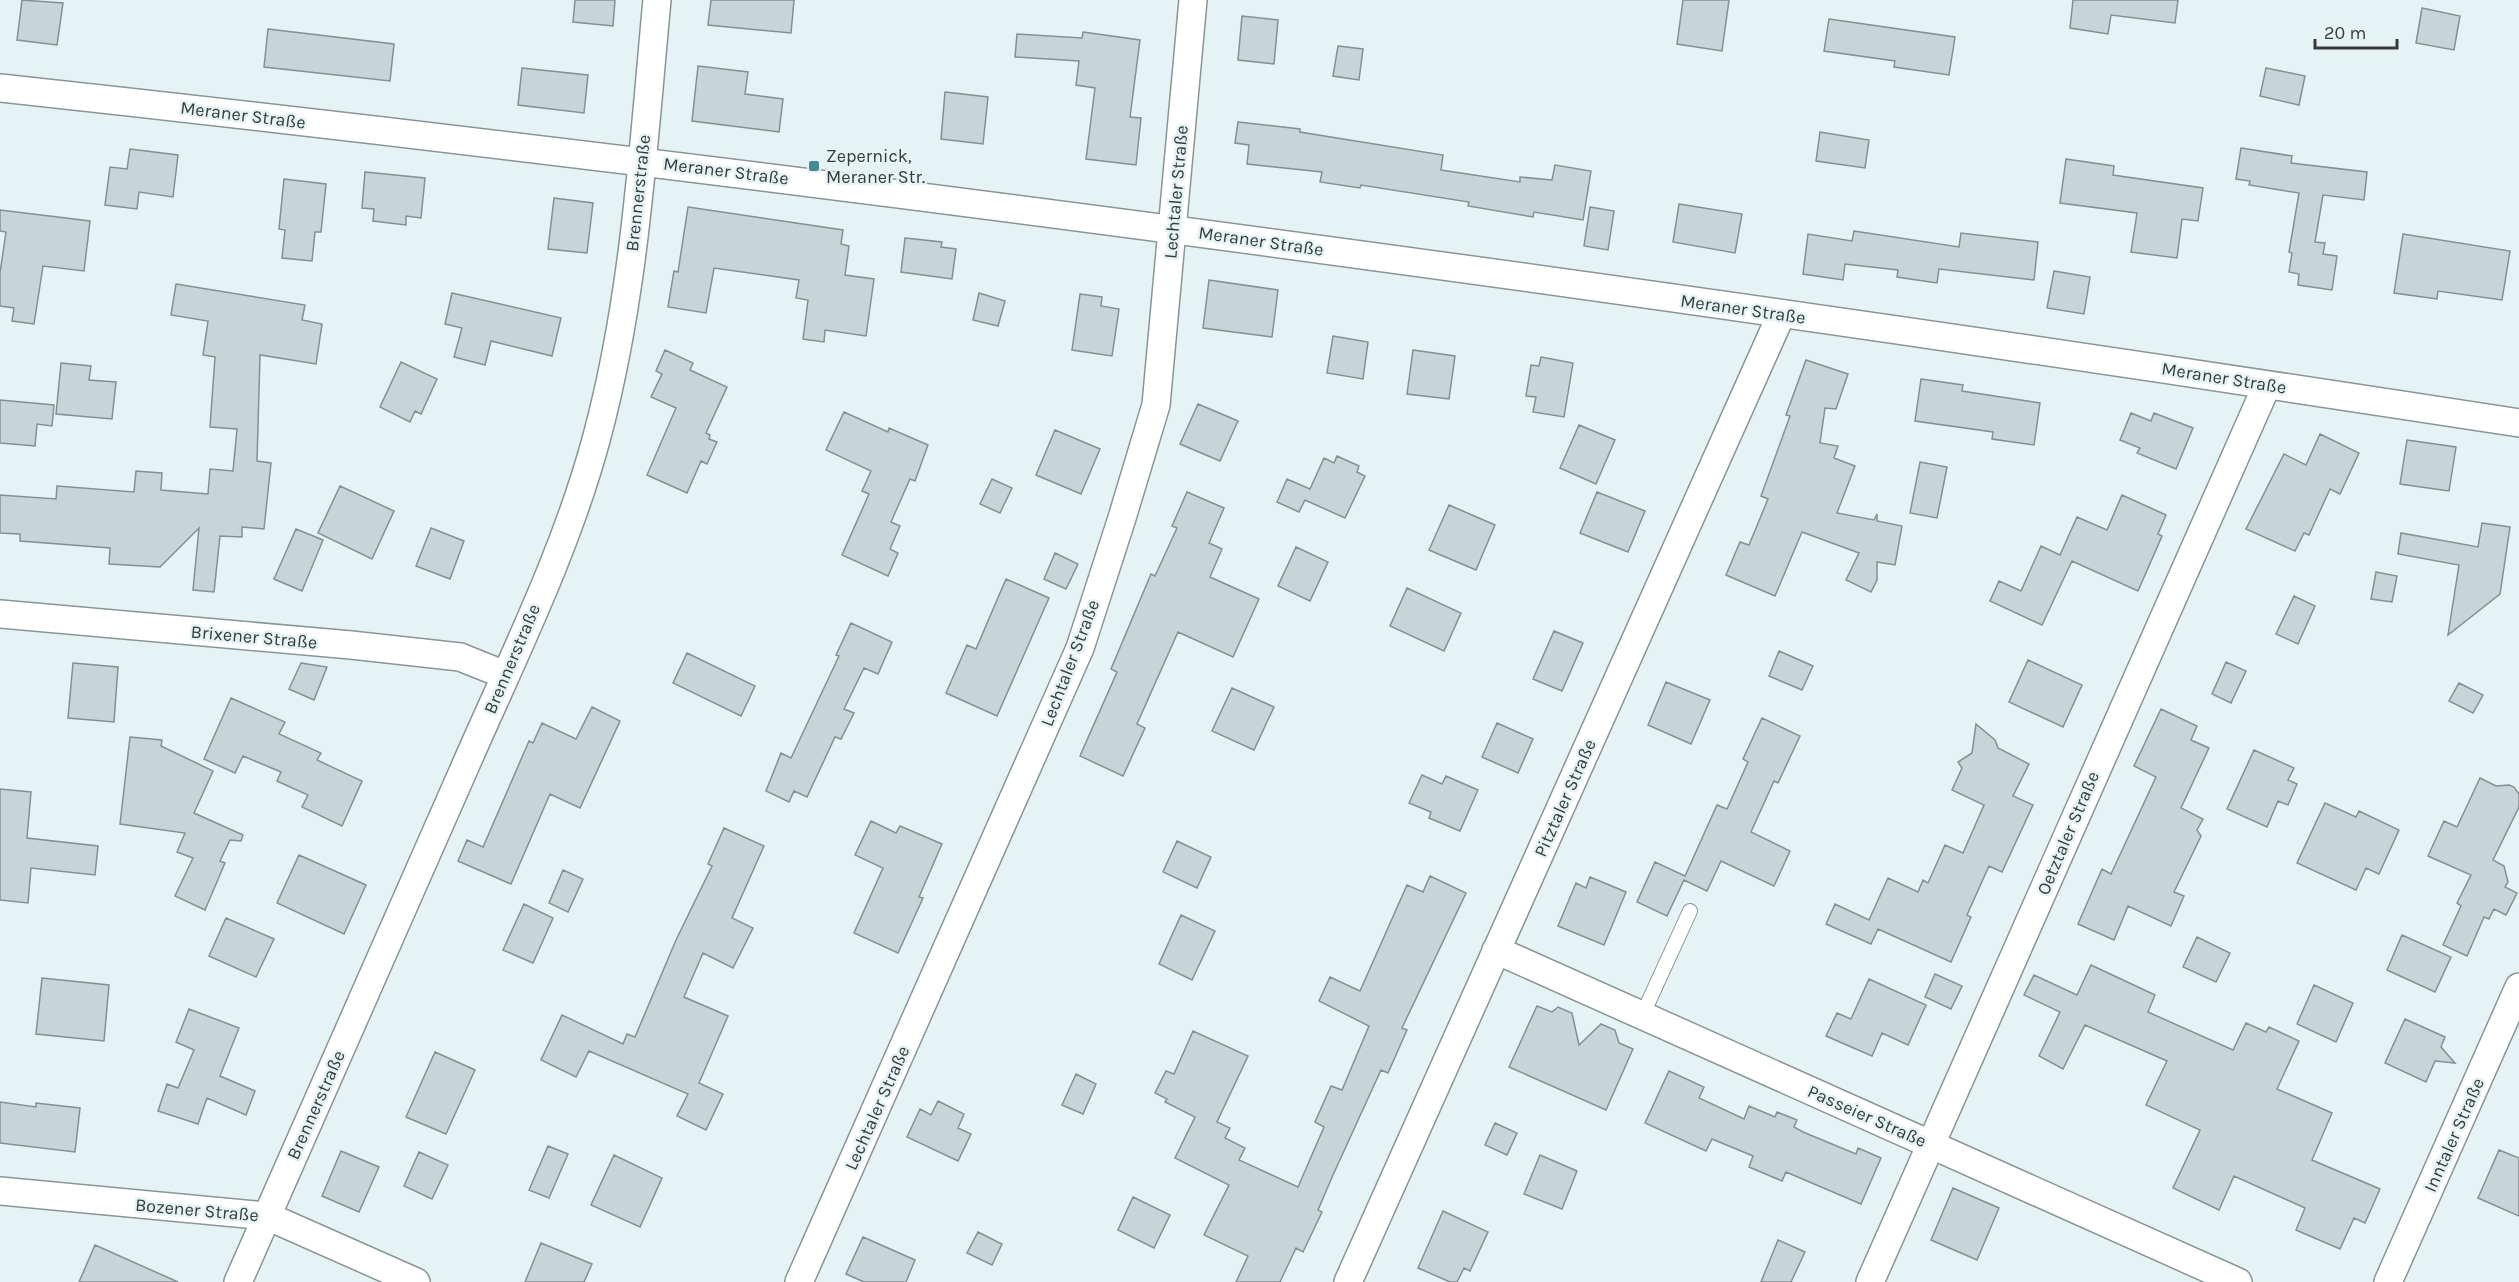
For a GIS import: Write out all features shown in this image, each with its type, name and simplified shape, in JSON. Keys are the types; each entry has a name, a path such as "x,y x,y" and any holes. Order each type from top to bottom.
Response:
{"street":[{"name":"Brennerstraße","path":"238,1282 560,549 596,442 609,388 625,300 642,161 657,0"},
{"name":"Lechtaler Straße","path":"799,1282 1080,648 1156,405 1193,1"},
{"name":"Meraner Straße","path":"0,88 892,191 2156,367 2267,386 2519,423"},
{"name":"Pitztaler Straße","path":"1348,1282 1781,315"},
{"name":"Oetztaler Straße","path":"1870,1282 2267,386"},
{"name":"Brixener Straße","path":"0,615 351,645 460,657 505,675"},
{"name":"Passeier Straße","path":"1496,950 2238,1282"},
{"name":"Inntaler Straße","path":"2388,1282 2519,987"},
{"name":"Bozener Straße","path":"0,1191 267,1216 416,1282"}],"lane":[{"path":"1642,1016 1690,911"}],"building":[{"path":"22,0 63,3 57,45 17,40"},
{"path":"575,0 615,0 613,26 573,22"},
{"path":"711,0 794,0 791,33 708,25"},
{"path":"1683,0 1729,0 1722,51 1677,44"},
{"path":"2073,0 2178,0 2175,23 2111,15 2108,34 2070,28"},
{"path":"2422,8 2460,16 2454,50 2416,43"},
{"path":"1242,16 1278,20 1274,64 1238,60"},
{"path":"1829,19 1955,37 1949,75 1894,67 1895,61 1824,51"},
{"path":"268,29 394,44 390,81 264,67"},
{"path":"1083,32 1140,40 1130,117 1141,118 1136,165 1086,159 1095,88 1076,85 1079,61 1015,57 1017,34 1082,38"},
{"path":"1338,46 1363,49 1359,80 1333,76"},
{"path":"698,66 748,72 745,94 783,99 779,132 692,121"},
{"path":"522,68 588,75 584,113 518,105"},
{"path":"2266,68 2305,76 2299,105 2260,96"},
{"path":"945,92 988,97 983,144 941,139"},
{"path":"1238,122 1300,129 1300,132 1443,155 1441,170 1520,182 1520,177 1552,180 1555,165 1591,171 1583,220 1534,212 1533,217 1468,206 1469,202 1361,185 1360,188 1320,182 1322,172 1247,164 1249,145 1235,143"},
{"path":"1820,132 1869,140 1865,168 1816,161"},
{"path":"2241,148 2292,156 2291,163 2367,172 2364,200 2323,195 2315,242 2325,243 2323,254 2337,256 2332,290 2298,285 2299,274 2289,272 2292,253 2289,252 2299,193 2249,185 2250,181 2236,179"},
{"path":"130,149 178,155 173,197 139,192 137,209 105,205 110,167 127,169"},
{"path":"2066,159 2114,166 2113,175 2203,188 2198,221 2182,219 2177,258 2131,252 2137,213 2060,203"},
{"path":"365,172 425,178 421,218 406,216 406,225 373,221 374,209 362,208"},
{"path":"284,179 326,184 321,232 315,232 312,261 282,258 285,230 279,229"},
{"path":"554,198 593,203 587,253 548,249"},
{"path":"1679,204 1742,214 1735,253 1673,242"},
{"path":"688,207 843,230 841,244 849,246 845,275 874,279 866,336 825,330 824,342 803,339 808,300 796,298 799,280 714,268 706,313 668,307 674,271 678,272"},
{"path":"1590,207 1614,211 1608,250 1584,246"},
{"path":"0,210 90,221 84,271 43,266 34,324 12,321 14,308 0,306 0,273 6,232 0,231"},
{"path":"1854,231 1959,247 1961,233 2038,242 2034,280 1939,269 1937,283 1897,277 1898,270 1845,264 1843,280 1803,274 1808,234 1852,241"},
{"path":"2403,234 2510,251 2502,300 2438,291 2437,299 2394,293"},
{"path":"905,238 942,242 941,247 956,249 952,279 901,272"},
{"path":"2054,271 2090,277 2084,314 2047,308"},
{"path":"1209,280 1278,290 1272,337 1203,328"},
{"path":"176,284 305,305 302,320 322,324 316,364 260,355 257,461 271,463 264,529 242,527 242,537 220,536 214,592 193,590 199,528 160,567 109,564 110,548 20,541 20,534 0,533 0,495 56,499 57,486 134,492 136,471 162,473 161,490 208,494 210,469 233,471 237,429 210,427 215,357 203,355 208,321 171,315"},
{"path":"452,293 561,318 552,356 491,341 485,365 454,357 462,328 445,324"},
{"path":"979,293 1005,301 998,326 973,320"},
{"path":"1080,294 1102,297 1101,306 1119,309 1112,356 1072,350"},
{"path":"1333,336 1368,342 1363,379 1327,373"},
{"path":"665,350 693,363 690,370 727,387 706,433 710,435 709,439 717,442 707,464 701,461 687,493 647,475 676,408 651,397 662,374 656,371"},
{"path":"1413,350 1455,356 1449,399 1407,394"},
{"path":"1541,357 1573,363 1564,417 1533,412 1536,397 1526,396 1531,365 1539,366"},
{"path":"1806,360 1848,374 1836,409 1825,408 1820,443 1838,446 1834,458 1855,466 1837,513 1874,520 1877,514 1877,521 1902,526 1895,565 1877,562 1877,580 1871,592 1846,580 1859,553 1802,532 1775,596 1726,575 1740,542 1749,545 1768,499 1761,496 1790,416 1786,415"},
{"path":"401,362 437,379 421,414 415,411 410,422 380,407"},
{"path":"61,363 91,366 89,380 116,382 112,419 56,414"},
{"path":"1921,379 1963,385 1962,391 2040,403 2034,445 1992,439 1993,432 1915,421"},
{"path":"0,400 54,405 52,426 37,424 35,446 0,443"},
{"path":"1198,404 1238,421 1220,461 1180,444"},
{"path":"844,412 888,432 889,428 928,445 915,481 910,479 891,522 900,526 890,549 898,553 888,576 842,555 869,494 862,491 871,471 826,450"},
{"path":"2131,413 2151,421 2154,413 2193,428 2176,469 2137,453 2140,448 2120,440"},
{"path":"1579,425 1615,440 1596,484 1560,468"},
{"path":"1055,430 1100,449 1081,494 1036,475"},
{"path":"2320,434 2359,453 2340,494 2330,489 2309,535 2304,533 2295,551 2246,529 2284,454 2306,465"},
{"path":"2407,440 2456,447 2449,491 2400,484"},
{"path":"1337,456 1359,466 1357,472 1365,476 1345,518 1305,500 1299,512 1277,502 1287,479 1310,489 1324,458 1334,463"},
{"path":"1920,462 1947,467 1937,518 1910,513"},
{"path":"992,479 1012,488 1000,513 980,504"},
{"path":"340,486 394,511 372,559 318,533"},
{"path":"1187,492 1224,508 1209,543 1222,549 1210,577 1259,599 1233,657 1178,632 1137,724 1145,728 1123,776 1080,756 1117,672 1111,669 1151,574 1155,576 1177,528 1172,526"},
{"path":"1597,492 1645,511 1628,552 1580,533"},
{"path":"2122,495 2166,515 2158,534 2162,536 2138,591 2072,561 2042,625 1990,601 1999,581 2021,591 2041,546 2060,555 2077,517 2107,530"},
{"path":"1449,505 1495,525 1476,570 1429,550"},
{"path":"2482,523 2510,527 2500,594 2448,635 2459,565 2398,554 2401,533 2478,547"},
{"path":"431,528 464,541 450,579 416,566"},
{"path":"296,529 323,540 302,591 274,579"},
{"path":"1296,547 1328,562 1310,601 1278,586"},
{"path":"1055,553 1078,564 1066,589 1044,579"},
{"path":"2376,572 2397,576 2392,602 2371,599"},
{"path":"1006,579 1049,598 997,716 946,693 967,645 976,649"},
{"path":"1407,588 1461,613 1444,651 1390,626"},
{"path":"2294,596 2315,606 2298,644 2276,634"},
{"path":"851,623 892,642 878,674 864,668 844,709 854,713 841,739 835,737 807,797 794,791 789,802 766,791 781,753 791,758 839,656 836,655"},
{"path":"1554,631 1583,643 1562,691 1533,679"},
{"path":"1779,651 1813,666 1802,690 1769,676"},
{"path":"687,653 755,686 741,716 673,683"},
{"path":"2028,660 2082,685 2063,727 2009,702"},
{"path":"2226,662 2246,671 2231,703 2212,694"},
{"path":"73,663 118,667 114,722 68,718"},
{"path":"301,663 327,667 314,700 289,689"},
{"path":"1666,682 1710,700 1691,744 1648,725"},
{"path":"2459,683 2483,695 2473,713 2449,701"},
{"path":"1232,688 1274,707 1254,750 1212,731"},
{"path":"231,698 285,722 279,734 321,753 317,760 362,781 342,826 302,807 308,795 277,781 281,772 243,756 235,773 204,759"},
{"path":"592,707 620,721 580,808 550,794 511,884 458,861 467,840 483,847 529,741 533,743 542,723 576,739"},
{"path":"2161,709 2197,726 2191,740 2209,748 2181,808 2203,819 2197,830 2201,836 2174,892 2184,896 2171,926 2128,906 2114,940 2078,924 2102,869 2111,874 2156,777 2134,766"},
{"path":"1762,718 1800,736 1778,783 1774,781 1751,832 1790,851 1774,886 1721,861 1707,891 1684,880 1667,916 1637,902 1655,862 1685,876 1717,805 1727,809 1748,762 1743,759"},
{"path":"1497,723 1533,739 1518,773 1482,757"},
{"path":"1976,724 1995,740 1998,748 2029,764 2013,796 2033,805 2002,872 1989,866 1967,915 1971,917 1951,962 1878,929 1871,944 1826,924 1835,904 1869,920 1888,878 1918,892 1923,880 1928,883 1945,845 1963,853 1984,805 1952,790 1962,768 1958,762 1972,753"},
{"path":"130,737 162,740 161,746 213,771 194,813 243,835 241,841 230,840 220,861 225,863 205,910 175,896 193,858 177,852 185,833 120,824"},
{"path":"2254,750 2294,768 2288,780 2297,784 2288,805 2278,801 2267,827 2227,809"},
{"path":"1422,775 1442,784 1446,776 1478,790 1460,831 1429,818 1431,812 1409,803"},
{"path":"2480,778 2496,786 2514,787 2519,794 2519,807 2493,860 2504,866 2508,882 2505,887 2517,893 2506,915 2494,909 2489,919 2484,917 2467,956 2443,945 2461,906 2457,903 2471,875 2428,856 2444,821 2457,827"},
{"path":"0,789 31,792 27,838 98,846 95,875 31,868 28,903 0,900"},
{"path":"2325,803 2356,817 2359,811 2399,830 2379,874 2366,868 2356,890 2297,863"},
{"path":"871,821 896,833 900,826 942,844 919,897 923,898 898,953 854,933 883,868 855,855"},
{"path":"724,828 764,846 732,918 753,928 733,968 703,953 684,997 728,1016 699,1083 723,1094 706,1130 677,1116 688,1094 589,1051 576,1077 541,1060 562,1015 623,1044 627,1034 635,1037 676,940 712,866 708,864"},
{"path":"1177,841 1211,857 1197,888 1163,872"},
{"path":"299,855 366,885 344,934 277,903"},
{"path":"563,870 583,879 568,912 549,903"},
{"path":"1430,876 1466,893 1402,1028 1407,1030 1388,1073 1381,1070 1333,1175 1318,1210 1322,1212 1303,1252 1296,1248 1280,1282 1236,1282 1248,1256 1204,1235 1229,1185 1175,1158 1195,1117 1165,1102 1167,1099 1155,1093 1166,1071 1174,1074 1193,1031 1248,1056 1217,1122 1230,1128 1225,1138 1245,1148 1239,1160 1298,1187 1324,1127 1315,1122 1331,1086 1342,1090 1369,1026 1319,1001 1330,977 1360,991 1407,885 1423,892"},
{"path":"1590,877 1626,892 1604,945 1558,926 1576,883 1586,888"},
{"path":"524,904 553,918 533,963 503,950"},
{"path":"1181,915 1215,931 1192,980 1159,964"},
{"path":"226,918 274,939 256,977 209,956"},
{"path":"2402,935 2451,957 2435,992 2387,970"},
{"path":"2197,937 2230,953 2216,982 2183,967"},
{"path":"2091,965 2155,995 2148,1012 2233,1050 2246,1023 2266,1032 2269,1027 2299,1041 2277,1089 2332,1113 2312,1160 2380,1189 2365,1223 2354,1218 2340,1249 2296,1230 2305,1208 2234,1176 2219,1210 2173,1188 2200,1130 2146,1105 2167,1061 2085,1025 2063,1069 2039,1056 2060,1012 2024,995 2034,975 2077,995"},
{"path":"1935,974 1962,986 1951,1009 1925,997"},
{"path":"42,978 109,985 104,1041 36,1034"},
{"path":"1869,979 1926,1005 1908,1045 1882,1033 1872,1056 1826,1036 1837,1013 1851,1019"},
{"path":"2314,985 2353,1003 2336,1042 2297,1024"},
{"path":"1537,1006 1552,1012 1558,1007 1572,1013 1579,1045 1601,1024 1615,1030 1619,1043 1633,1049 1606,1110 1509,1067"},
{"path":"189,1009 239,1028 220,1076 255,1091 246,1115 207,1098 198,1124 158,1111 167,1084 178,1088 194,1050 176,1042"},
{"path":"2405,1019 2445,1037 2441,1047 2455,1063 2435,1061 2426,1082 2385,1063"},
{"path":"435,1052 475,1070 446,1134 406,1117"},
{"path":"1669,1071 1704,1087 1699,1098 1744,1119 1749,1106 1775,1117 1777,1112 1797,1120 1794,1127 1803,1132 1856,1154 1858,1148 1881,1158 1861,1204 1786,1172 1782,1181 1749,1167 1753,1156 1712,1139 1706,1151 1645,1123"},
{"path":"1076,1074 1096,1084 1083,1114 1062,1105"},
{"path":"938,1101 964,1114 958,1128 971,1134 958,1161 907,1137 920,1109 931,1115"},
{"path":"0,1102 36,1107 36,1103 80,1108 75,1152 0,1143"},
{"path":"1495,1123 1517,1133 1507,1155 1485,1145"},
{"path":"548,1146 568,1154 549,1198 529,1190"},
{"path":"2499,1150 2519,1158 2519,1216 2478,1198"},
{"path":"341,1151 379,1167 359,1212 322,1196"},
{"path":"419,1152 448,1165 432,1199 404,1186"},
{"path":"614,1155 662,1178 640,1227 591,1205"},
{"path":"1540,1155 1577,1171 1562,1209 1524,1194"},
{"path":"1953,1188 1999,1208 1977,1260 1931,1240"},
{"path":"1133,1197 1170,1215 1154,1248 1118,1230"},
{"path":"1443,1211 1488,1232 1470,1271 1464,1268 1457,1282 1450,1282 1418,1268"},
{"path":"978,1232 1002,1244 992,1265 967,1253"},
{"path":"863,1237 915,1260 906,1282 864,1282 846,1274"},
{"path":"1778,1240 1805,1252 1791,1282 1761,1282"},
{"path":"541,1243 592,1264 584,1282 525,1282"},
{"path":"95,1245 178,1282 79,1282"}],"place":[{"name":"Zepernick, Meraner Str.","path":"814,166"}]}
